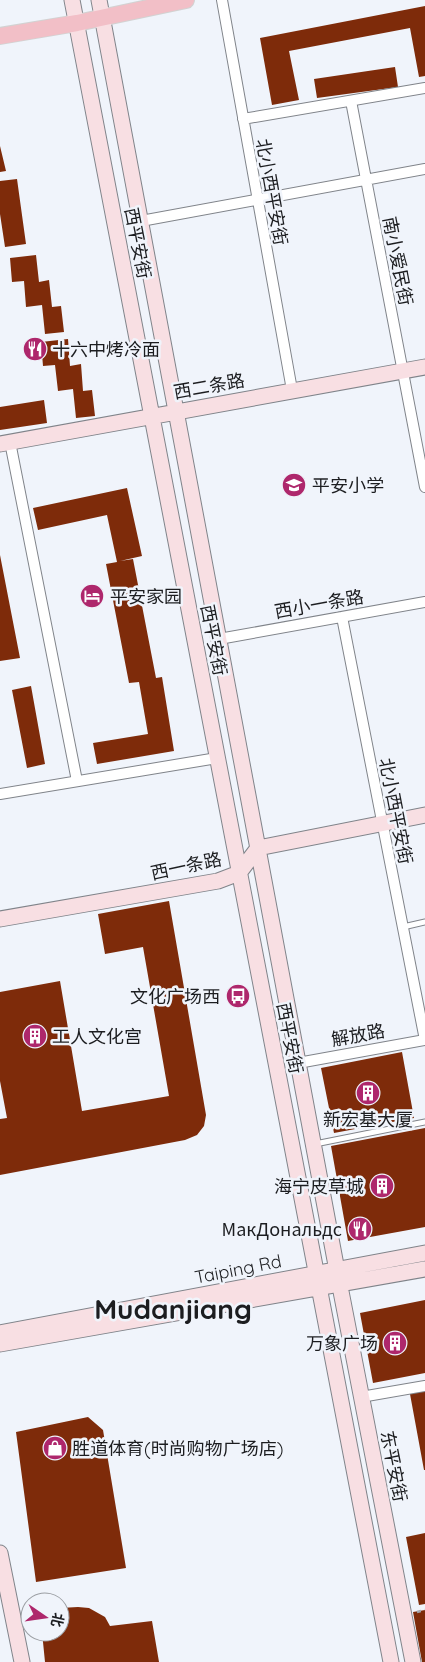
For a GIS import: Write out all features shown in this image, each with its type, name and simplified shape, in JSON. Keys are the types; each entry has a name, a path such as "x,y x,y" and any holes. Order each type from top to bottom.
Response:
{"main road":[{"name":"西平安街","path":"72,0 317,1281"},
{"name":"西平安街","path":"100,0 338,1277"},
{"path":"0,36 103,18 186,0"},
{"name":"西二条路","path":"5,443 425,367"},
{"path":"258,848 425,815"},
{"name":"西一条路","path":"0,919 218,881 239,874 258,848"},
{"name":"Taiping Rd","path":"0,1344 338,1277 425,1253"},
{"name":"Taiping Rd","path":"338,1277 425,1269"},
{"name":"东平安街","path":"338,1277 413,1662"},
{"path":"317,1281 391,1662"},
{"name":"Taiping Rd","path":"0,1333 317,1281"},
{"path":"0,1553 5,1601 22,1662"}],"street":[{"name":"北小西平安街","path":"222,0 292,390"},
{"path":"243,119 425,88"},
{"name":"南小爱民街","path":"351,101 425,487"},
{"path":"141,221 425,169"},
{"path":"5,443 77,781"},
{"name":"西小一条路","path":"219,639 425,602"},
{"name":"北小西平安街","path":"342,617 425,1040"},
{"path":"0,794 217,758"},
{"name":"解放路","path":"298,1063 425,1040"},
{"path":"362,1397 425,1386"}],"lane":[{"path":"403,926 425,922"},
{"path":"313,1144 425,1122"}],"building":[{"path":"425,6 425,76 419,77 410,28 289,51 299,100 272,105 260,38"},
{"path":"395,67 398,87 317,98 314,79"},
{"path":"0,146 6,171 0,172"},
{"path":"17,179 26,244 5,247 0,214 0,181"},
{"path":"36,255 39,282 49,280 52,307 61,306 64,332 45,334 42,305 26,307 24,281 12,282 10,258"},
{"path":"68,339 70,366 81,364 83,391 92,390 95,416 76,418 73,389 58,391 55,365 43,366 41,342"},
{"path":"44,400 47,423 0,430 0,407"},
{"path":"127,488 142,556 120,561 133,559 156,678 162,677 174,751 97,764 93,743 148,734 139,682 129,683 106,564 117,562 107,515 38,530 33,508"},
{"path":"0,555 20,658 0,661"},
{"path":"31,686 45,764 27,768 12,690"},
{"name":"工人文化宫","path":"169,901 206,1115 204,1126 197,1135 185,1140 0,1175 0,1119 7,1118 0,1081 0,992 60,981 82,1111 169,1096 143,947 105,954 98,914"},
{"name":"新宏基大厦","path":"402,1052 414,1118 334,1133 321,1068"},
{"name":"海宁皮草城","path":"425,1128 425,1227 348,1241 331,1146"},
{"name":"万象广场","path":"425,1300 425,1373 373,1383 360,1313"},
{"path":"425,1391 425,1470 424,1470 410,1394"},
{"path":"88,1417 103,1430 126,1568 36,1582 16,1432"},
{"path":"425,1533 425,1604 419,1605 406,1537"},
{"path":"70,1607 89,1608 105,1617 110,1626 152,1621 159,1662 45,1662 43,1642 70,1642"},
{"path":"425,1610 425,1662 422,1662 413,1612"}],"place":[{"name":"十六中烤冷面","path":"35,349"},
{"name":"平安小学","path":"294,485"},
{"name":"平安家园","path":"92,596"},
{"name":"文化广场西","path":"238,996"},
{"name":"工人文化宫","path":"35,1036"},
{"name":"新宏基大厦","path":"368,1093"},
{"name":"海宁皮草城","path":"382,1186"},
{"name":"МакДональдс","path":"360,1229"},
{"name":"万象广场","path":"395,1343"},
{"name":"胜道体育(时尚购物广场店)","path":"55,1448"}],"district":[{"name":"Mudanjiang","path":"173,1308"}]}
